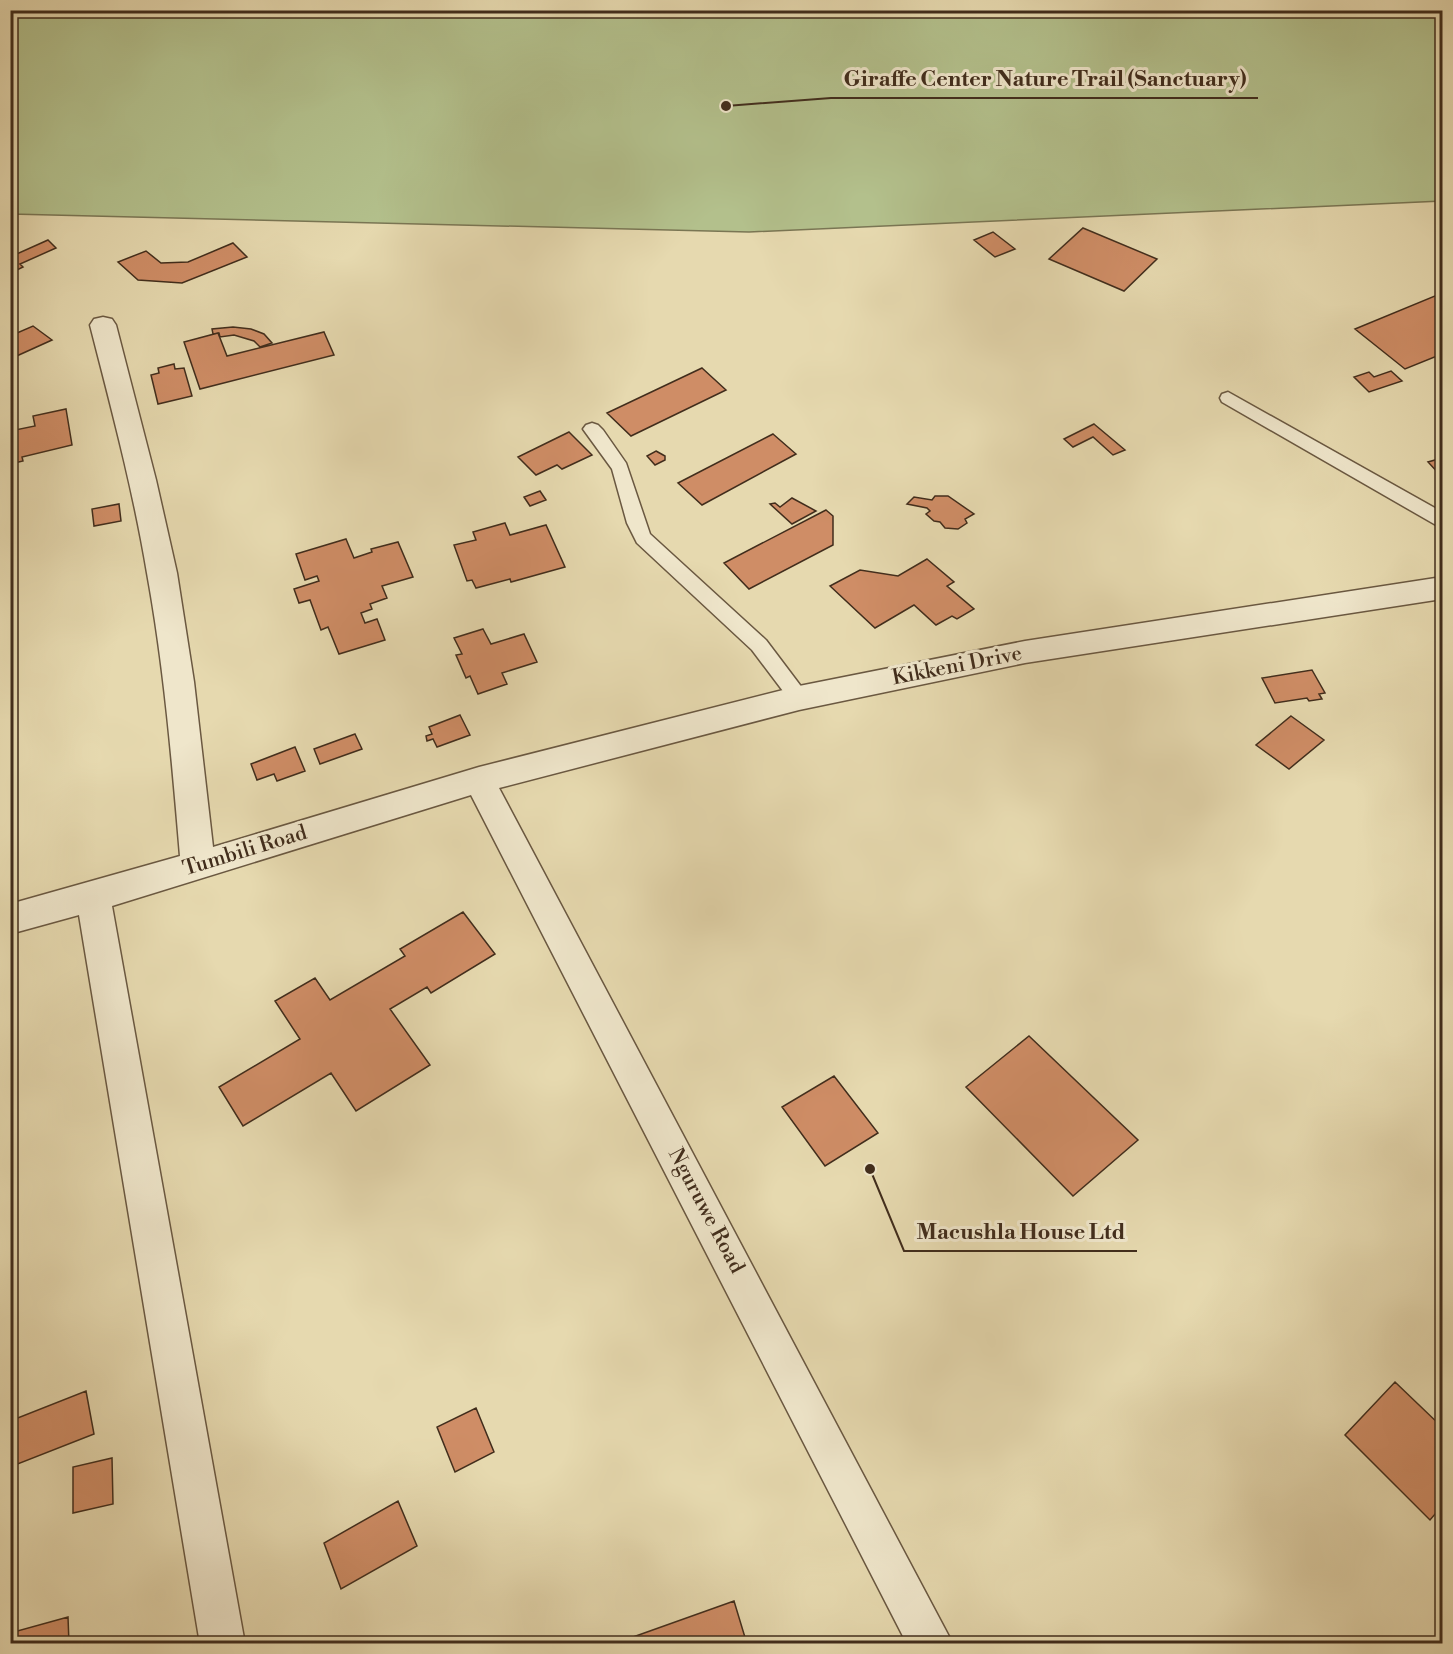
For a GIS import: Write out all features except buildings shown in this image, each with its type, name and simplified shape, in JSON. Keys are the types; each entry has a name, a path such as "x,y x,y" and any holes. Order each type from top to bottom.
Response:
{"street":[{"path":"103,326 150,508 163,574 182,697 198,866"},
{"name":"Kikkeni Drive","path":"479,780 799,698 1025,652 1443,588"},
{"name":"Tumbili Road","path":"10,919 198,866 479,780"},
{"name":"Nguruwe Road","path":"479,780 931,1644"},
{"path":"93,897 223,1644"}],"lane":[{"path":"1228,398 1443,520"},
{"path":"592,429 610,451 622,474 637,528 643,538 759,645 799,698"}],"green space":[{"path":"11,10 1442,11 1442,201 749,232 11,214"}],"place":[{"name":"Giraffe Center Nature Trail (Sanctuary)","path":"726,106"},
{"name":"Macushla House Ltd","path":"870,1169"}]}
